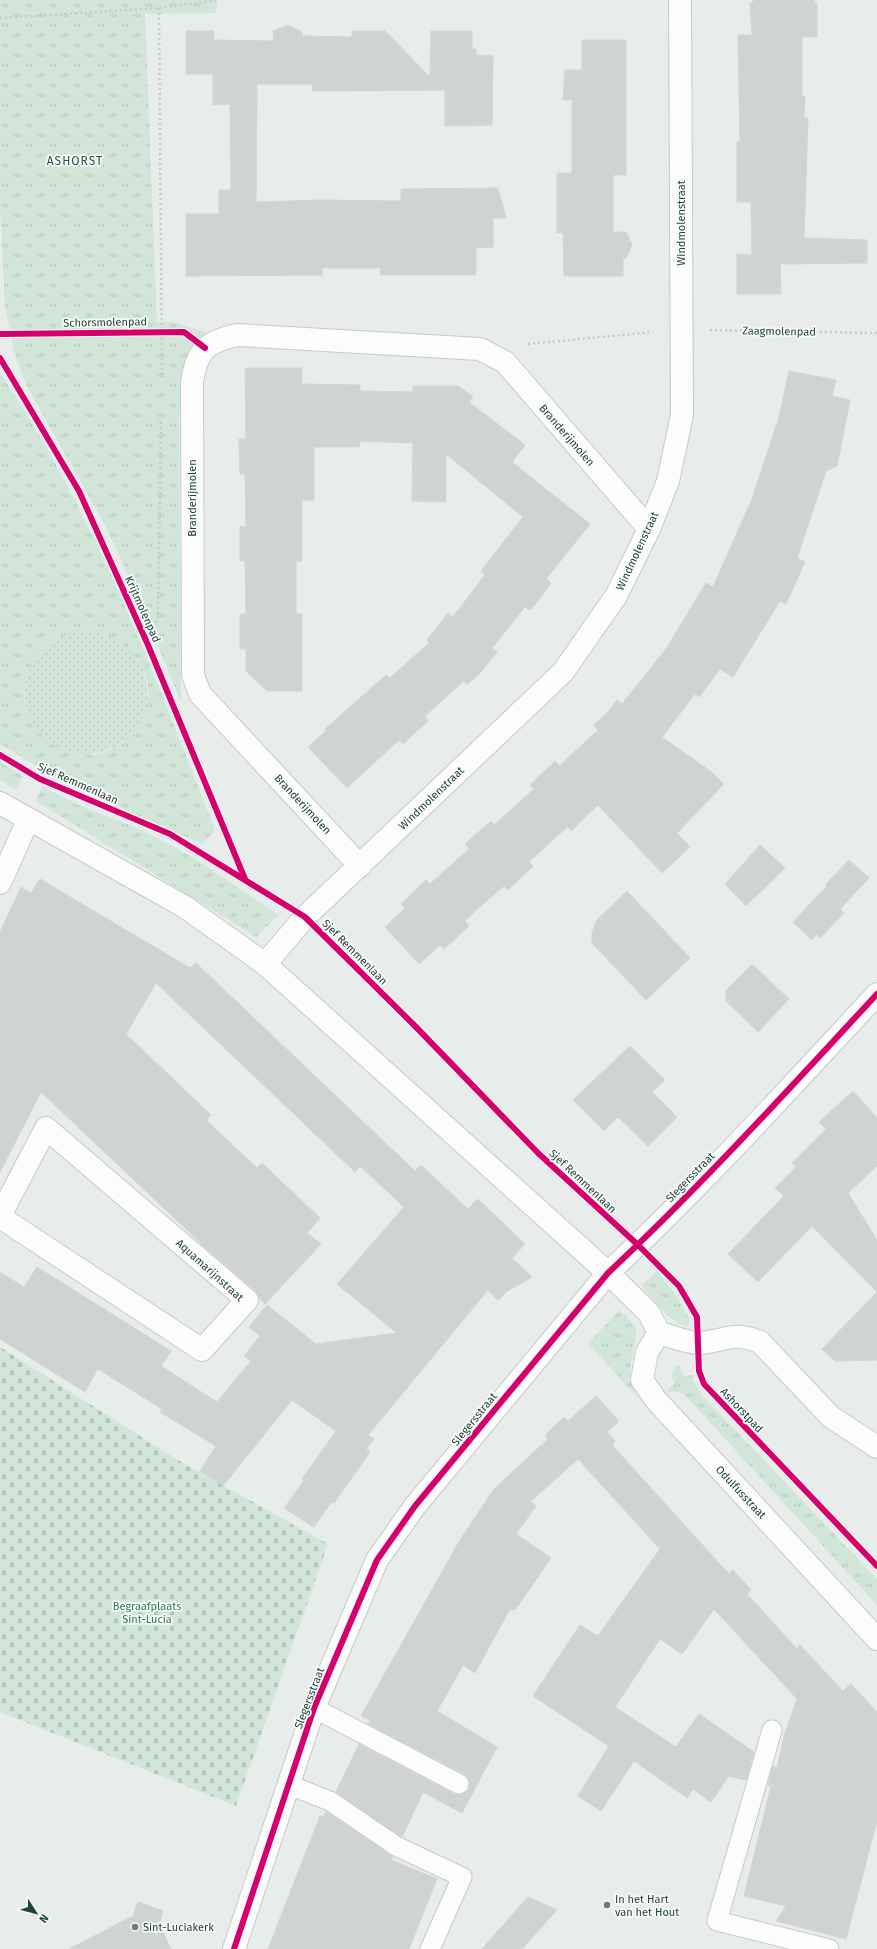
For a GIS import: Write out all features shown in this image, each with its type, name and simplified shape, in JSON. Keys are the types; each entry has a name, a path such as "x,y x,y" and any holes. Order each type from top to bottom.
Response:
{"street":[{"name":"Windmolenstraat","path":"265,964 305,917 563,672 616,596 649,529 668,481 682,416 680,0"},
{"name":"Branderijmolen","path":"360,866 200,694 193,675 192,382 195,362 206,348 217,340 237,335 480,349 505,362 649,529"},
{"path":"0,802 28,820 185,907 265,964 608,1273 649,1313 659,1333 698,1343 734,1335 747,1336 760,1342 831,1418 877,1447"},
{"path":"0,883 28,820"},
{"name":"Slegersstraat","path":"234,1949 314,1708 377,1560 415,1506 608,1273 638,1245 766,1113 877,994"},
{"name":"Aquamarijnstraat","path":"46,1128 246,1300 202,1350 1,1211 46,1128"},
{"name":"Odulfusstraat","path":"659,1333 647,1352 642,1380 656,1400 877,1640"}],"lane":[{"path":"314,1708 459,1784"},
{"path":"772,1730 717,1921 829,1949"},
{"path":"289,1785 330,1801 396,1846 462,1876 430,1949"}],"path":[{"path":"0,18 159,8 219,0"},
{"path":"159,8 162,378"},
{"path":"527,344 682,329"},
{"path":"143,632 158,620 161,417"}],"green space":[{"path":"0,0 217,0 216,13 145,14 157,322 173,322 224,338 189,373 179,416 181,702 134,588 106,527 26,385 14,351 5,306 0,208"},
{"path":"0,373 34,426 94,538 145,654 215,830 202,844 61,781 0,744","holes":["53,642 144,672 148,687 147,703 124,742 110,750 95,755 79,754 27,710 24,695 26,679 32,665 41,652"]},
{"path":"86,632 109,636 120,642 129,650 137,659 143,670 147,693 143,716 137,727 129,736 120,744 109,750 86,754 63,750 52,744 43,736 35,727 29,716 25,693 29,670 35,659 43,650 52,642 63,636"},
{"path":"0,762 23,776 16,790 0,780"},
{"path":"42,786 81,806 140,829 194,858 279,915 256,937 36,801"},
{"path":"657,1271 676,1295 690,1320 687,1327 669,1316 642,1285"},
{"path":"619,1311 636,1327 630,1378 636,1396 588,1343"},
{"name":"Begraafplaats Sint-Lucia","path":"0,1347 181,1462 328,1544 236,1806 0,1712"},
{"path":"679,1365 683,1376 693,1375 694,1382 701,1394 877,1579 877,1605 684,1394 672,1391 670,1393 667,1391 675,1383 672,1378 672,1372 676,1366"}],"building":[{"path":"753,0 814,0 814,3 817,4 817,37 802,37 802,96 805,96 804,118 808,118 804,238 867,240 867,263 780,264 781,294 737,294 737,254 752,255 751,202 737,202 737,142 740,142 738,35 752,35 750,3 753,3"},
{"path":"288,25 302,32 302,36 352,37 352,31 385,31 430,77 431,31 472,31 472,49 476,49 476,55 493,56 492,125 445,126 445,90 312,91 312,84 257,84 256,202 321,200 401,201 401,189 498,188 506,218 493,218 493,247 476,248 476,275 380,275 380,268 322,268 323,275 186,276 186,214 219,214 219,190 231,190 230,104 213,105 213,74 186,74 186,31 214,31 214,40 274,41 273,31"},
{"path":"582,40 626,40 626,175 613,175 613,232 626,232 632,245 626,258 623,258 623,276 564,276 563,233 557,233 557,173 572,173 572,100 563,100 565,70 582,70"},
{"path":"245,368 302,368 302,384 360,385 360,391 413,392 413,386 458,386 473,397 469,402 525,445 512,462 590,524 546,579 551,583 541,597 530,610 525,607 492,648 497,652 480,673 467,685 464,681 425,716 428,721 403,744 399,740 347,788 308,747 327,730 325,729 386,675 390,678 429,643 427,640 448,613 453,617 485,575 481,571 523,517 446,454 446,502 412,501 413,443 360,441 359,447 314,447 314,500 302,500 302,561 296,561 296,614 302,614 302,691 267,691 246,671 246,649 240,649 240,614 246,614 245,561 240,561 240,526 246,527 245,474 240,474 239,439 246,439"},
{"path":"789,371 836,380 832,396 850,400 837,466 826,471 797,558 805,562 786,604 780,601 733,677 720,669 699,697 695,694 662,737 713,773 724,784 677,833 690,847 662,873 598,805 571,831 568,826 529,862 533,866 508,890 504,886 484,903 465,921 469,926 444,949 440,945 419,964 385,927 405,908 401,904 426,880 430,884 469,849 465,844 491,821 494,825 534,789 530,785 555,761 559,766 598,730 594,725 606,714 617,700 622,704 666,649 706,583 713,587 752,499 779,417"},
{"path":"760,845 785,868 746,906 725,884"},
{"path":"849,860 869,878 840,909 844,913 820,938 816,934 812,940 793,922"},
{"path":"40,879 190,968 196,963 415,1171 421,1165 468,1209 478,1199 525,1244 512,1258 532,1277 506,1292 498,1300 488,1290 368,1435 374,1439 366,1449 370,1452 334,1503 332,1501 314,1527 284,1508 304,1481 302,1479 336,1431 292,1400 223,1486 200,1471 216,1446 160,1412 162,1409 98,1369 85,1392 0,1339 0,1272 24,1287 37,1267 171,1351 161,1366 217,1402 251,1361 244,1356 260,1336 249,1327 267,1305 316,1344 397,1333 337,1284 404,1207 360,1166 355,1172 156,983 126,1034 211,1115 206,1120 257,1168 262,1163 320,1218 307,1233 321,1244 265,1304 259,1298 255,1290 208,1250 41,1092 0,1172 0,932 21,887 31,893"},
{"path":"627,891 690,958 646,1000 592,943 592,933 596,921"},
{"path":"752,964 789,999 758,1032 726,1001 726,991"},
{"path":"630,1046 665,1080 652,1092 677,1117 648,1146 618,1117 604,1131 573,1100"},
{"path":"853,1091 877,1118 877,1166 848,1193 877,1240 877,1292 812,1226 758,1282 728,1254 784,1196 775,1188 796,1167 792,1163 826,1129 819,1122"},
{"path":"877,1292 877,1360 835,1361 822,1349"},
{"path":"596,1396 619,1421 607,1432 615,1441 612,1445 729,1574 733,1570 743,1581 751,1590 747,1594 797,1649 800,1645 843,1691 851,1684 877,1712 877,1821 846,1939 776,1921 786,1906 744,1896 771,1786 768,1785 773,1766 777,1768 784,1736 797,1699 714,1609 682,1654 660,1639 615,1707 676,1747 699,1714 754,1752 746,1780 729,1776 711,1802 693,1789 687,1798 634,1761 601,1811 578,1796 609,1746 533,1696 580,1625 598,1636 660,1549 578,1459 530,1502 536,1506 516,1534 551,1558 515,1610 510,1609 475,1673 463,1665 437,1711 497,1747 462,1813 423,1792 402,1837 336,1792 359,1744 454,1794 460,1795 469,1789 470,1783 464,1774 368,1724 370,1720 361,1716 460,1540 494,1489 548,1439 545,1435 564,1417 568,1421"},
{"path":"326,1812 393,1857 391,1860 437,1879 409,1949 268,1949 320,1816 323,1817"},
{"path":"528,1897 557,1910 522,1949 482,1949"},
{"name":"Sint-Luciakerk","path":"138,1902 163,1911 159,1924 171,1949 69,1949 133,1916"}],"cycle path":[{"name":"Schorsmolenpad","path":"0,334 184,332 205,348"},
{"name":"Krijtmolenpad","path":"0,358 79,491 148,645 245,879"},
{"name":"Sjef Remmenlaan","path":"0,755 40,779 170,834 305,917 414,1025 538,1153 638,1245 679,1286 697,1317 699,1371 704,1384 877,1566"},
{"path":"234,1949 314,1708 377,1560 415,1506 608,1273 711,1171 877,994"}],"place":[{"name":"In het Hart van het Hout","path":"607,1905"},
{"name":"Sint-Luciakerk","path":"135,1927"}],"district":[{"name":"ASHORST","path":"75,161"}]}
